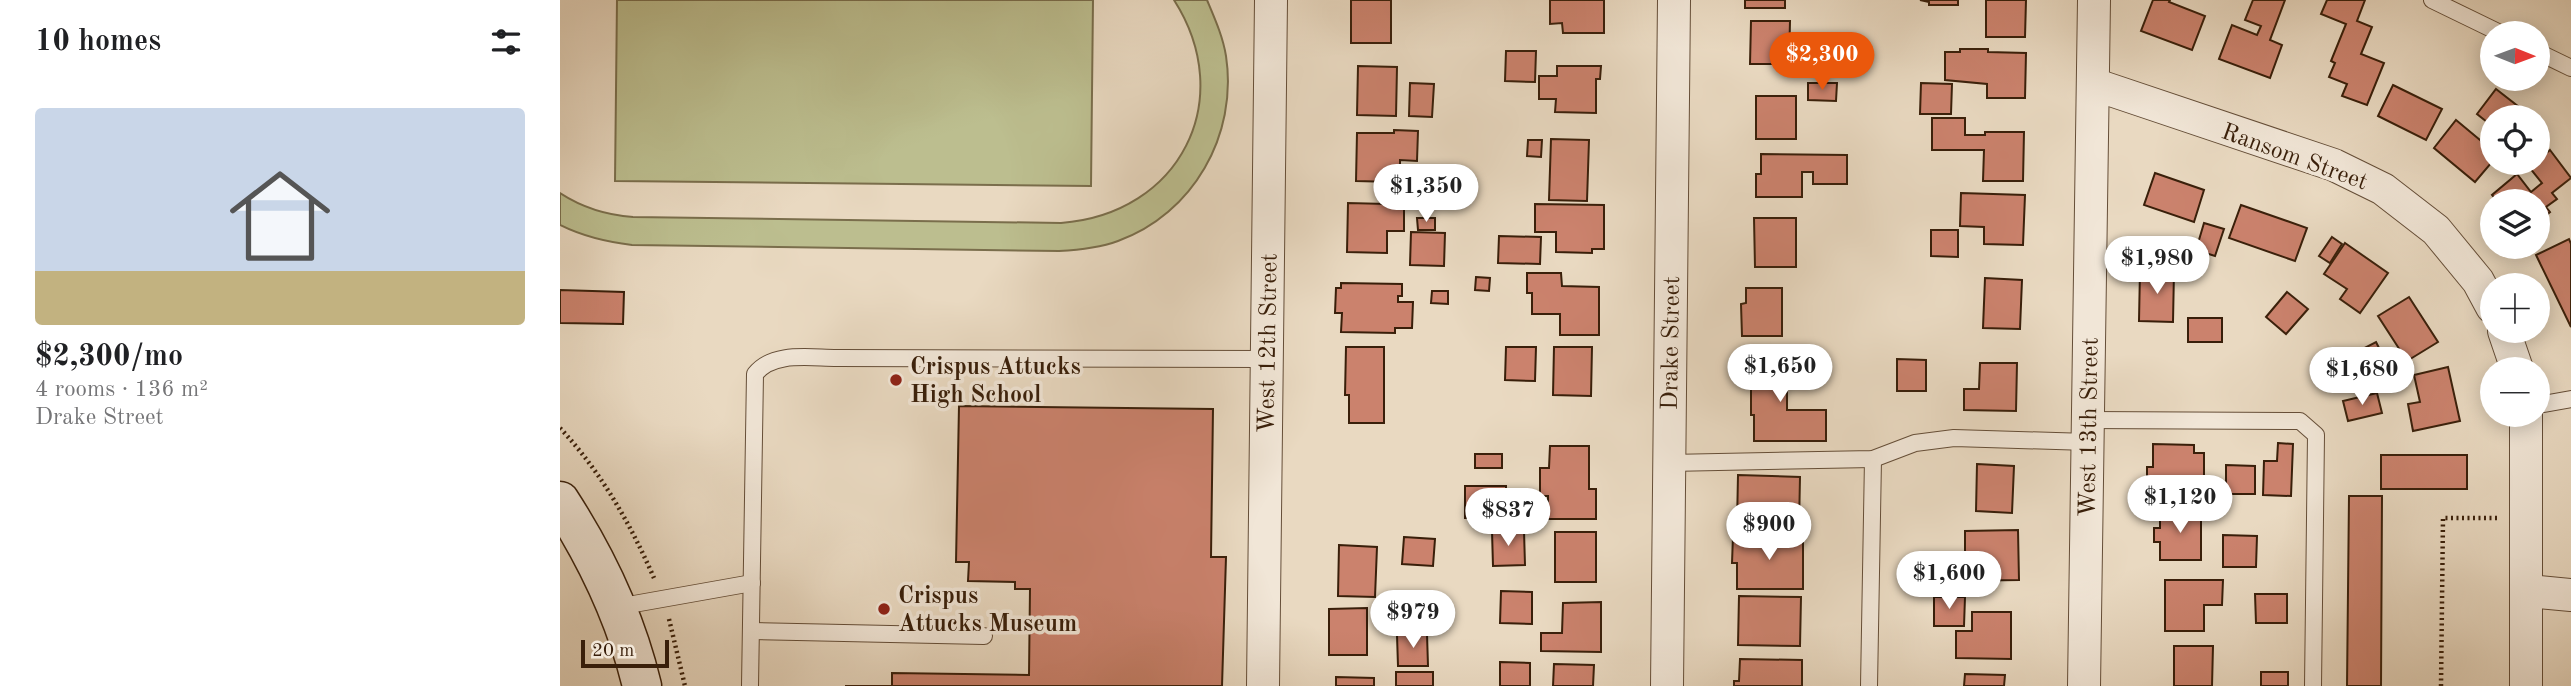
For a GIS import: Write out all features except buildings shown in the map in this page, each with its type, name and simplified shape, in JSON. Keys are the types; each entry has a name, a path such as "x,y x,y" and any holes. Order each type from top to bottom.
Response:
{"main road":[{"path":"560,501 585,540 617,607 642,686"}],"street":[{"name":"West 12th Street","path":"1263,686 1271,0"},
{"name":"Drake Street","path":"1667,686 1674,0"},
{"name":"West 13th Street","path":"2084,686 2094,0"},
{"name":"Ransom Street","path":"2093,83 2334,165 2383,189 2436,230 2480,285"},
{"path":"2526,427 2526,686"},
{"path":"2527,591 2571,595"}],"lane":[{"path":"2432,0 2480,23"},
{"path":"2550,58 2571,68"},
{"path":"750,686 755,374 763,364 775,359 837,358 1267,359"},
{"path":"2550,403 2571,399"},
{"path":"1669,463 1873,459 1915,443 1954,438 2300,422 2316,435 2313,686"},
{"path":"1869,686 1873,459"},
{"path":"617,607 752,583"},
{"path":"751,632 984,636"}],"path":[{"path":"560,428 588,458 617,504 663,599 685,686"},
{"path":"2441,686 2443,518 2504,518"}],"green space":[{"path":"617,0 1093,0 1091,186 615,181"},
{"path":"1174,0 1207,0 1226,56 1228,86 1225,114 1217,142 1205,168 1188,191 1168,212 1145,229 1118,241 1059,251 632,245 595,238 560,225 560,193 595,210 633,217 1061,223 1103,215 1138,198 1166,175 1186,146 1198,112 1200,76 1192,38"}],"place":[{"name":"Crispus Attucks High School","path":"896,380"},
{"name":"Crispus Attucks Museum","path":"884,609"}]}
